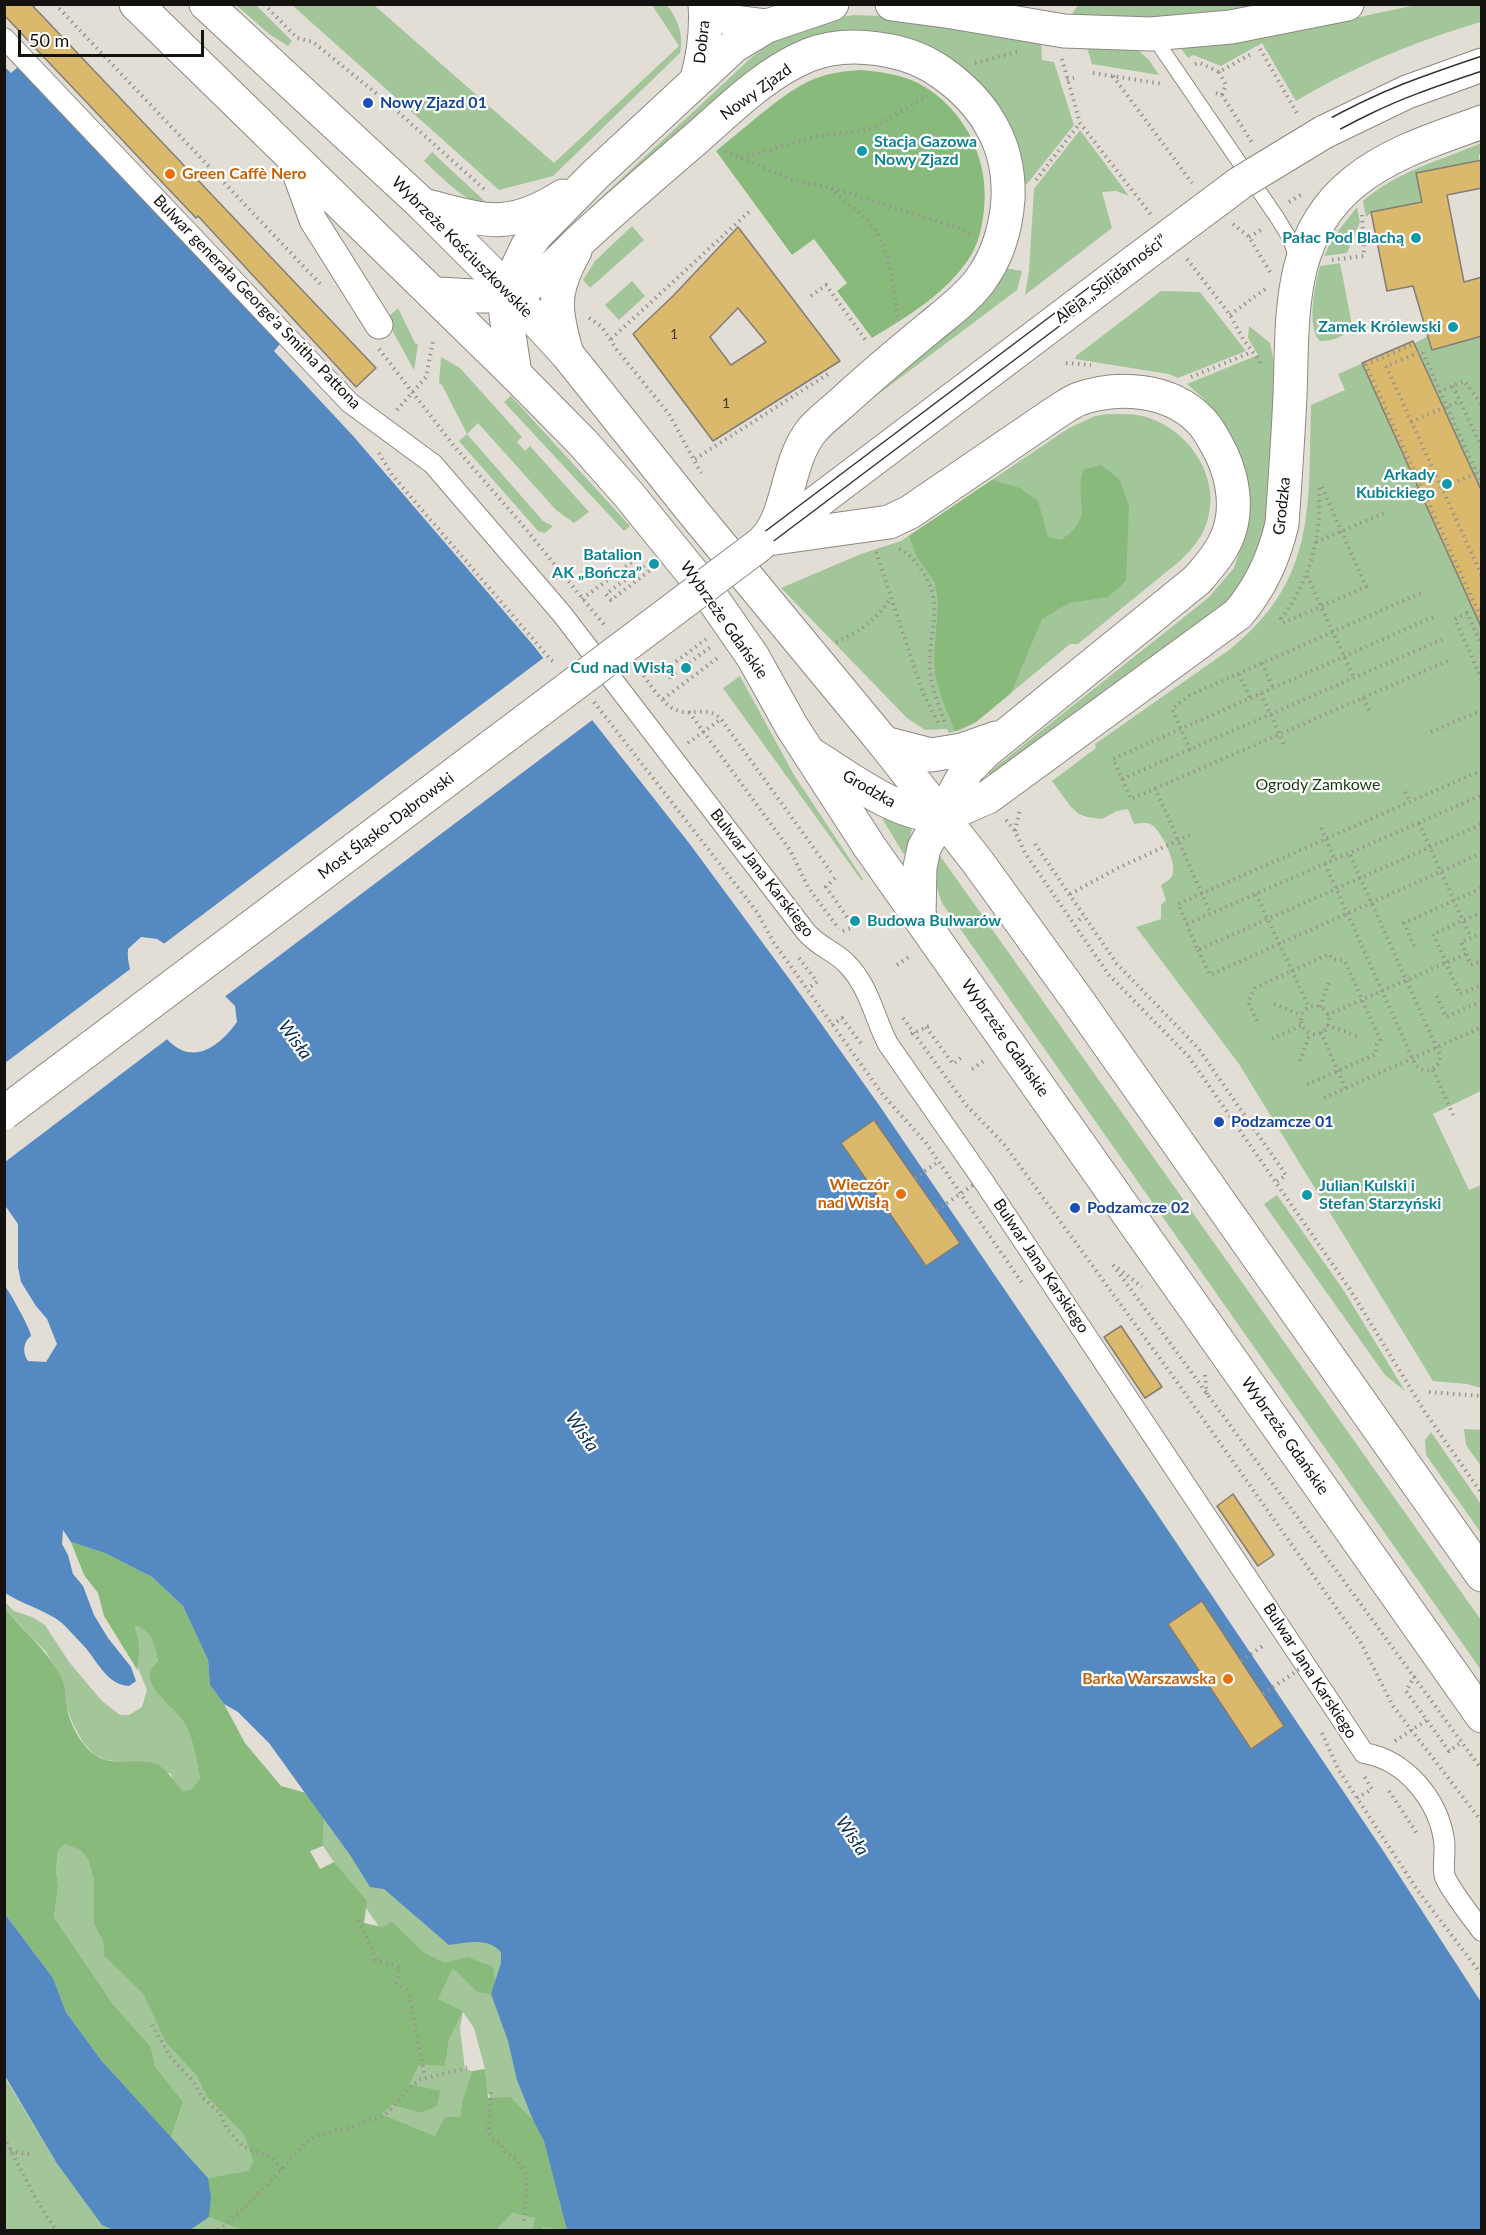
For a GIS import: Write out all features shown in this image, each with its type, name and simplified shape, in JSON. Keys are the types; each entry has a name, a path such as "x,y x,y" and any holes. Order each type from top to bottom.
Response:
{"main road":[{"path":"136,4 515,374"},
{"name":"Wybrzeże Kościuszkowskie","path":"206,4 423,205 511,293 567,354 694,513 884,743"},
{"path":"705,4 735,22 767,26"},
{"name":"Dobra","path":"697,79 705,49 705,4"},
{"path":"515,374 506,315 518,266 529,244 594,175 734,46 767,26 832,4"},
{"path":"892,4 1064,31 1151,34 1231,27 1347,4"},
{"name":"Nowy Zjazd","path":"433,294 493,295 511,293 525,286 548,271 745,95 774,74 810,54 842,47 875,48 908,56 963,88 987,118 1000,144 1005,161 1008,177 1007,210 996,252 980,281 966,297 873,374 814,429 796,455 776,523 763,542"},
{"name":"Aleja „Solidarności”","path":"763,542 1240,183 1312,124 1482,65"},
{"name":"Grodzka","path":"809,753 889,803 910,811 941,815 988,797 1022,774 1238,614 1250,599 1275,552 1282,524 1294,299 1300,266 1310,240 1333,203 1353,182 1400,153 1482,122"},
{"path":"423,205 493,221 521,217 554,202 594,175"},
{"name":"Nowy Zjazd","path":"567,354 558,326 559,284 565,268 582,239"},
{"name":"Wybrzeże Gdańskie","path":"515,374 598,460 704,586 753,657 809,753 869,846 1482,1716"},
{"path":"763,542 889,522 910,512 1078,399 1107,393 1136,392 1165,398 1188,409 1207,427 1229,469 1233,486 1230,532 1223,547 1197,580 1011,731 967,770 924,848 920,867 919,916"},
{"name":"Most Śląsko-Dąbrowski","path":"4,1113 763,542"},
{"path":"884,743 916,753 943,754 980,745 1011,731"},
{"path":"884,743 984,870 1070,988 1482,1575"}],"street":[{"name":"Bulwar generała George'a Smitha Pattona","path":"4,38 350,403 433,464 562,614"},
{"path":"289,154 313,220 376,333"},
{"name":"Bulwar Jana Karskiego","path":"562,614 815,943 846,963 860,980 888,1044 995,1198 1364,1753 1386,1760 1400,1768 1424,1791 1440,1822 1445,1841 1444,1875 1482,1931"}],"lane":[{"path":"1151,34 1278,219 1290,239 1300,266"}],"path":[{"path":"55,4 327,291"},
{"path":"264,4 297,38 314,42 372,89 488,193"},
{"path":"1219,72 1261,49 1312,124"},
{"path":"971,64 1025,50"},
{"path":"1063,62 1080,123 1159,224"},
{"path":"1195,64 1200,63 1219,72 1226,85 1222,95"},
{"path":"1093,73 1166,84"},
{"path":"1067,80 1074,78"},
{"path":"741,158 821,135 861,131 876,126 930,94"},
{"path":"1032,185 1080,123"},
{"path":"716,147 792,180 831,188 956,227 974,237"},
{"path":"831,188 875,230 887,260 894,289 899,328"},
{"path":"1289,202 1307,191"},
{"path":"584,313 591,321 602,327 611,339 750,211"},
{"path":"1340,259 1364,256 1363,220"},
{"path":"1249,237 1266,226"},
{"path":"1180,251 1230,315 1252,352 1190,378"},
{"path":"811,296 826,285 870,347"},
{"path":"1230,315 1262,291"},
{"path":"376,333 454,446 612,635"},
{"path":"426,377 433,341"},
{"path":"1411,345 1366,365 1482,620"},
{"path":"1482,485 1422,351 1386,366 1482,576"},
{"path":"1066,363 1095,365"},
{"path":"695,459 834,370"},
{"path":"1439,392 1464,381 1482,405"},
{"path":"1453,386 1482,448"},
{"path":"1411,422 1460,401"},
{"path":"376,448 392,475 551,660 559,664"},
{"path":"1442,488 1482,471"},
{"path":"1322,487 1341,531 1366,587 1283,623 1281,620 1307,575 1317,542 1319,488 1322,487"},
{"path":"1317,542 1387,512"},
{"path":"890,544 914,559 931,584 935,608 930,671 946,727"},
{"path":"875,547 923,693 942,732"},
{"path":"562,614 640,556"},
{"path":"653,558 606,594 611,600 653,568"},
{"path":"1307,575 1354,678"},
{"path":"1190,750 1172,709 1190,695 1423,592"},
{"path":"838,641 860,631 878,616 891,598"},
{"path":"1482,646 1467,613 1455,619 1482,680"},
{"path":"1433,617 1113,759 1131,799 1452,659"},
{"path":"1122,779 1443,639"},
{"path":"705,640 665,670 670,677 709,648"},
{"path":"641,716 717,659"},
{"path":"633,662 674,710 712,712 721,719 831,872"},
{"path":"1262,663 1273,688"},
{"path":"1239,674 1250,698"},
{"path":"1261,693 1285,747"},
{"path":"588,694 757,912 774,944 883,1095 926,1143 1025,1288"},
{"path":"1363,698 1369,710"},
{"path":"1431,732 1482,710"},
{"path":"689,712 790,850 808,887 847,941"},
{"path":"672,756 721,719"},
{"path":"1482,770 1178,904 1210,975 1482,853"},
{"path":"1155,788 1211,914"},
{"path":"1405,792 1410,802"},
{"path":"1187,924 1482,795"},
{"path":"1006,820 1015,831 1025,852 1109,975 1189,1057 1349,1288 1425,1412 1482,1494"},
{"path":"1419,823 1471,938"},
{"path":"1198,950 1482,824"},
{"path":"1321,828 1335,860"},
{"path":"1070,894 1118,868 1192,834"},
{"path":"1035,844 1118,964 1198,1048 1286,1174 1275,1183"},
{"path":"1349,853 1436,1047 1440,1060 1433,1070"},
{"path":"1325,864 1412,1058 1420,1070 1433,1070"},
{"path":"835,878 826,887 846,915"},
{"path":"1414,946 1404,923 1482,888"},
{"path":"1256,894 1309,1007"},
{"path":"1482,912 1433,934 1460,994 1482,985"},
{"path":"1078,920 1084,916"},
{"path":"1482,933 1461,942 1471,965 1482,961"},
{"path":"1257,1021 1248,1002 1255,988 1329,954 1333,959 1345,961 1380,1040 1376,1054 1306,1085"},
{"path":"1327,1015 1466,954"},
{"path":"897,965 910,956 916,965"},
{"path":"798,957 817,982 807,989"},
{"path":"1320,1007 1330,979"},
{"path":"1437,996 1446,1017 1482,1001"},
{"path":"1274,1004 1302,1015"},
{"path":"1314,1005 1325,1009 1330,1019 1326,1030 1315,1035 1304,1031 1300,1021 1304,1010 1309,1007 1314,1005"},
{"path":"900,1014 966,1105 1004,1144 1177,1382 1361,1643 1393,1706 1482,1822"},
{"path":"832,1025 842,1018 860,1042"},
{"path":"1328,1024 1357,1036"},
{"path":"1272,1038 1302,1025"},
{"path":"913,1033 928,1027 953,1064 963,1056"},
{"path":"1324,1098 1482,1027"},
{"path":"1321,1032 1346,1088"},
{"path":"1300,1061 1310,1033"},
{"path":"972,1069 985,1060"},
{"path":"1433,1070 1453,1115"},
{"path":"915,1178 939,1161"},
{"path":"937,1210 976,1183"},
{"path":"1113,1265 1482,1770"},
{"path":"1429,1392 1482,1396"},
{"path":"1241,1661 1264,1645 1270,1654"},
{"path":"1263,1694 1306,1664"},
{"path":"1283,1673 1289,1682"},
{"path":"1415,1676 1406,1691 1449,1751 1462,1742"},
{"path":"1320,1730 1338,1769 1418,1891 1482,1975"},
{"path":"1357,1798 1372,1789 1360,1770"},
{"path":"1389,1791 1420,1837"},
{"path":"359,1920 376,1960 400,1967 397,1983 408,1991 425,2077"},
{"path":"152,2025 171,2058 193,2081 203,2098 220,2113 227,2129 242,2146 271,2157 282,2169"},
{"path":"218,2230 243,2210 309,2140 321,2134 352,2127 385,2115 418,2080 467,2068"},
{"path":"491,2092 488,2130 492,2138 501,2144 502,2150 517,2160 527,2175 524,2223"},
{"path":"4,2137 37,2201 56,2230"},
{"path":"4,2150 33,2155"}],"green space":[{"path":"236,5 256,5 292,41 288,46 269,34"},
{"path":"292,5 374,5 554,163 679,46 652,5 667,5 679,28 681,46 680,53 553,176 499,190"},
{"path":"1078,5 1274,5 1166,18 1071,15"},
{"path":"1416,5 1481,5 1481,22 1386,56 1296,101 1262,43 1221,66 1193,55 1188,58 1180,47 1293,31"},
{"path":"854,15 880,16 1041,39 1042,60 1054,62 1074,125 1027,184 1024,184 1020,153 1010,125 986,90 970,74 934,48 915,40 883,33 846,32 556,250 551,244 752,57 788,34 812,24"},
{"path":"1087,48 1137,49 1149,60 1159,75 1092,64"},
{"path":"860,70 904,77 935,94 950,107 972,140 979,158 984,178 985,198 978,239 972,253 960,270 938,293 872,338 837,291 847,283 814,239 792,255 716,151 802,85 825,75"},
{"path":"1080,130 1129,196 1116,191 1102,192 1112,228 1025,295 1029,271 1034,189"},
{"path":"1481,143 1479,160 1417,173 1422,202 1372,212 1366,217 1363,201 1376,191 1404,174"},
{"path":"432,152 492,208 464,196 440,176 424,161"},
{"path":"1357,207 1360,222 1347,253 1324,256 1332,239"},
{"path":"632,226 644,240 590,288 583,280 595,261"},
{"path":"1340,263 1352,325 1346,333 1339,337 1320,341 1313,326 1313,316 1314,294 1320,266"},
{"path":"1005,268 1022,271 1017,290 864,405 862,403"},
{"path":"632,281 645,296 619,320 605,305"},
{"path":"1161,291 1200,292 1246,351 1178,378 1169,374 1075,359 1076,356"},
{"path":"398,308 418,345 414,370 386,319"},
{"path":"1249,326 1270,343 1275,366 1269,524 1261,556 1226,608 990,776 988,773 1209,597 1234,568 1245,534 1228,433 1203,398 1187,384 1258,355 1248,338"},
{"name":"Ogrody Zamkowe","path":"1428,336 1433,350 1481,336 1481,1091 1433,1114 1469,1190 1481,1185 1481,1388 1467,1384 1433,1381 1239,1064 1136,927 1161,919 1161,905 1166,900 1161,885 1172,876 1173,864 1160,834 1150,824 1134,824 1128,809 1117,811 1102,819 1079,814 1052,781 1096,748 1095,744 1229,650 1258,624 1279,597 1293,569 1302,540 1307,509 1311,405 1345,390 1338,374"},
{"path":"441,357 460,368 522,437 517,442 525,451 530,446 589,512 574,523 556,510 478,423 467,434 439,383"},
{"path":"511,396 630,526 624,531 504,402"},
{"path":"1135,415 1152,419 1166,426 1191,447 1200,460 1210,490 1210,506 1205,528 1181,560 1078,644 1070,644 976,722 949,733 947,729 925,730 907,718 781,588 861,554 901,541 1069,428 1095,416"},
{"path":"467,434 543,521 553,526 545,533 538,531 459,441"},
{"path":"1101,465 1119,479 1129,506 1126,581 1108,597 1069,603 1042,619 1011,693 976,722 955,731 941,697 935,674 938,604 935,583 917,557 909,536 992,480 1020,488 1038,501 1048,537 1061,540 1079,523 1082,507 1081,480 1084,469"},
{"path":"740,676 794,775 863,879 862,881 723,688"},
{"path":"884,817 912,827 906,854 903,853 883,820"},
{"path":"936,850 1481,1620 1481,1670 942,903 935,877"},
{"path":"1277,1195 1344,1291 1405,1391 1385,1375 1264,1204"},
{"path":"1464,1429 1481,1430 1481,1466 1466,1445"},
{"path":"1431,1432 1481,1504 1481,1533 1426,1455 1425,1440"},
{"path":"71,1542 105,1553 152,1577 183,1606 208,1660 210,1685 224,1704 245,1743 281,1786 306,1793 324,1819 323,1846 310,1851 320,1869 334,1862 367,1901 364,1923 382,1927 392,1922 423,1952 445,1963 468,1957 493,1967 495,1982 491,1994 477,1992 453,1968 438,1999 463,2011 449,2040 445,2066 419,2065 410,2084 440,2091 437,2106 420,2113 392,2105 382,2114 435,2136 445,2117 460,2117 462,2102 472,2071 485,2069 488,2098 510,2097 533,2120 544,2141 567,2230 543,2227 542,2230 532,2230 535,2218 513,2213 496,2230 242,2230 209,2217 211,2197 208,2178 248,2171 253,2161 244,2134 207,2097 196,2075 166,2043 143,1994 104,1956 103,1941 94,1925 94,1881 88,1859 80,1850 65,1844 58,1851 56,1869 58,1886 54,1917 113,2004 151,2047 155,2066 183,2102 171,2138 101,2060 66,2012 53,1978 5,1914 5,1609 58,1671 64,1683 67,1710 72,1724 90,1751 110,1761 143,1761 158,1765 183,1791 192,1789 200,1778 193,1744 185,1724 152,1686 151,1669 158,1661 152,1639 135,1625 139,1648 138,1671 104,1616 98,1593 84,1575"},
{"path":"4,1601 14,1611 32,1617 45,1625 69,1662 102,1701 120,1715 129,1715 142,1707 147,1690 136,1663 140,1648 135,1624 149,1634 158,1661 151,1669 152,1686 185,1724 193,1744 200,1778 192,1789 183,1791 174,1784 171,1774 136,1763 106,1760 95,1755 84,1744 66,1706 64,1683 46,1652 5,1609"},
{"path":"324,1819 352,1858 504,1925 574,2230 538,2230 535,2221 532,2230 496,2230 513,2213 534,2217 521,2160 487,2091 485,2069 474,2028 463,2012 460,2028 465,2069 472,2071 462,2102 460,2117 435,2136 382,2114 392,2105 420,2113 410,2084 419,2065 445,2066 449,2040 463,2011 427,1994 323,1846"},
{"path":"65,1844 80,1850 88,1859 94,1881 94,1925 103,1941 104,1956 143,1994 166,2043 196,2075 207,2097 244,2133 253,2161 248,2172 208,2178 261,2195 242,2230 160,2230 196,2165 171,2138 183,2102 155,2066 151,2047 113,2004 54,1917 58,1886 56,1869 58,1851"},
{"path":"4,2076 56,2162 158,2230 5,2230"}],"water":[{"name":"Wisła","path":"5,67 11,73 18,67 281,343 274,351 354,437 533,645 689,843 793,984 879,1105 1143,1493 1382,1849 1481,2002 1481,2230 567,2230 544,2141 517,2080 508,2041 491,1994 501,1963 501,1952 483,1943 449,1945 384,1889 370,1887 352,1858 269,1743 238,1712 224,1704 210,1685 208,1660 183,1606 152,1577 105,1553 71,1542 63,1530 62,1544 68,1555 73,1574 83,1586 94,1615 108,1638 131,1667 136,1681 129,1686 114,1681 108,1676 59,1620 5,1593 4,1285 30,1332 31,1336 24,1348 28,1361 46,1362 57,1344 47,1319 21,1282 18,1267 18,1224 4,1204","holes":["141,937 157,939 180,954 235,1006 237,1022 224,1037 208,1049 191,1052 181,1050 172,1044 163,1033 134,980 129,965 128,949"]},
{"path":"5,1914 53,1978 66,2012 101,2060 208,2178 211,2197 209,2217 190,2230 114,2230 102,2225 56,2162 5,2076"}],"pier":[{"path":"546,656 595,718 223,998 178,957 161,946"},
{"path":"133,967 144,993 170,1037 5,1162 5,1063"}],"building":[{"path":"4,4 31,4 376,368 356,387 198,216 196,218 4,15"},
{"name":"Pałac Pod Blachą","path":"1482,160 1482,188 1447,195 1464,282 1482,277 1482,336 1432,350 1413,286 1387,291 1371,212 1422,202 1416,173"},
{"path":"738,227 840,361 713,441 633,334 673,296","holes":["738,308 766,342 731,365 710,337"]},
{"name":"Arkady Kubickiego","path":"1413,341 1482,492 1482,629 1362,363"},
{"name":"Wieczór nad Wisłą","path":"874,1120 960,1243 926,1266 841,1143"},
{"path":"1121,1326 1162,1387 1145,1398 1104,1337"},
{"path":"1233,1494 1274,1555 1258,1566 1217,1506"},
{"path":"1202,1601 1284,1726 1251,1749 1168,1624"}],"tram line":[{"path":"4,1105 1234,178 1295,138 1359,104 1403,84 1482,56"},
{"path":"4,1120 1243,188 1305,149 1370,114 1411,96 1482,71"}],"place":[{"name":"Nowy Zjazd 01","path":"368,103"},
{"name":"Stacja Gazowa Nowy Zjazd","path":"862,151"},
{"name":"Green Caffè Nero","path":"170,174"},
{"name":"Pałac Pod Blachą","path":"1416,238"},
{"name":"Zamek Królewski","path":"1453,327"},
{"name":"Arkady Kubickiego","path":"1447,484"},
{"name":"Batalion AK „Bończa”","path":"654,564"},
{"name":"Cud nad Wisłą","path":"686,668"},
{"name":"Budowa Bulwarów","path":"855,921"},
{"name":"Podzamcze 01","path":"1219,1122"},
{"name":"Wieczór nad Wisłą","path":"901,1194"},
{"name":"Julian Kulski i Stefan Starzyński","path":"1307,1195"},
{"name":"Podzamcze 02","path":"1075,1208"},
{"name":"Barka Warszawska","path":"1228,1679"}]}
